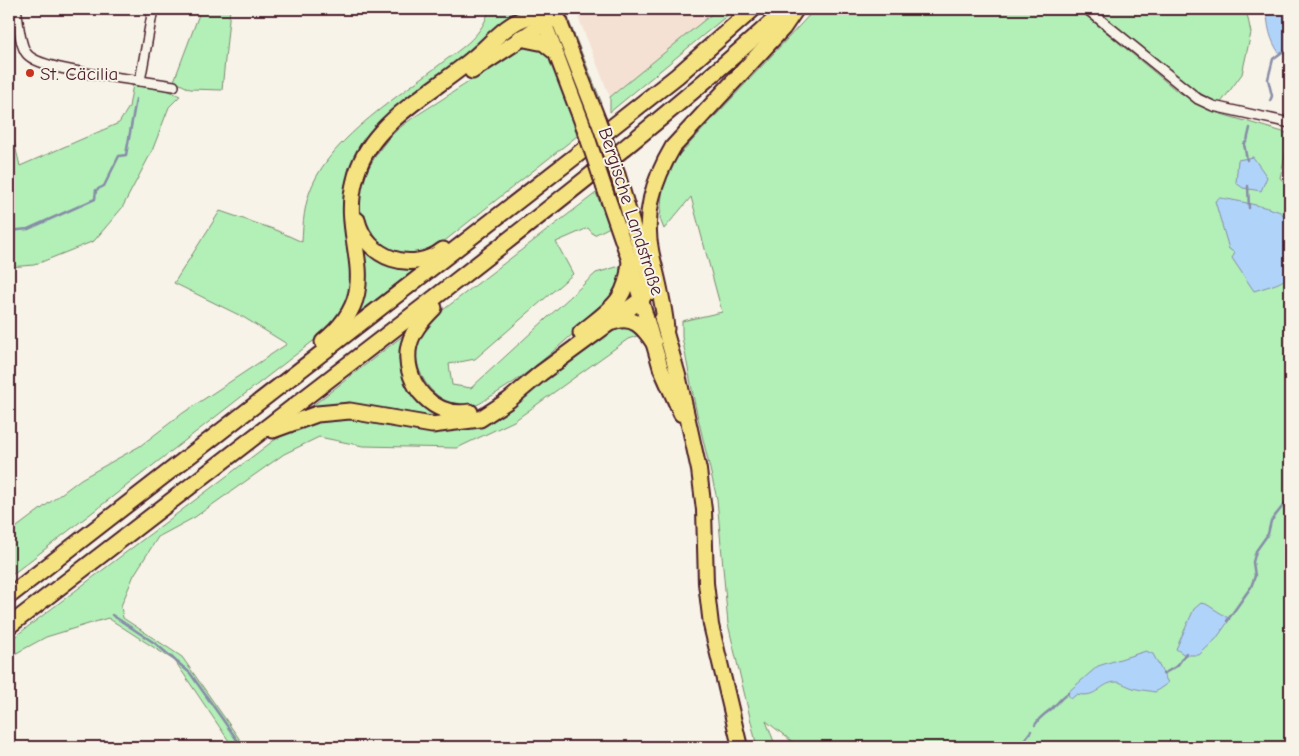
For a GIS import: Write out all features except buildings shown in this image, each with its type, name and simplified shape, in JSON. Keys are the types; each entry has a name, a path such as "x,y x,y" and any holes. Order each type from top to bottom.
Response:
{"highway":[{"path":"514,23 520,9"},
{"path":"9,596 472,238 677,76 753,9"},
{"path":"9,626 485,259 654,124 786,9"},
{"path":"666,329 665,306 651,252 649,224 649,206 660,169 673,147 783,28 796,9"},
{"path":"276,390 282,374 334,333 346,318 355,298 359,269 351,218 352,194 358,170 370,146 390,123 471,60 514,23 527,17 548,14"},
{"path":"472,238 452,243 436,256 419,262 405,262 379,253 367,241 359,228 356,206 360,180 370,156 400,123 520,38 548,14"},
{"path":"520,38 544,43 555,52"},
{"path":"485,259 423,318 415,330 408,350 410,372 419,391 433,405 450,412 467,413 496,403 538,369 618,301 628,283 630,262"},
{"path":"256,437 316,414 350,411 432,426 480,419 509,400 541,373 642,300 650,281"},
{"path":"609,324 622,319 635,322 647,331 654,343"}],"main road":[{"name":"Bergische Landstraße","path":"548,14 555,52 585,130 630,262 668,388 688,426"},
{"name":"Bergische Landstraße","path":"548,14 598,120 618,176 666,329 702,487 710,625 740,747"}],"street":[{"path":"16,9 24,48 32,58 52,66 174,86"},
{"path":"140,80 153,9"},
{"path":"1087,9 1198,99 1212,106 1290,124"}],"shaded area":[{"path":"575,9 718,9 610,97"}],"green space":[{"path":"201,9 230,9 222,90 190,89 174,81"},
{"path":"489,9 516,9 512,19 361,154 353,271 347,302 330,328 9,577 9,533 81,479 140,446 183,413 287,344 243,317 174,283 220,211 276,230 302,242 304,214 309,193 322,168 335,150 370,118 471,40 482,26"},
{"path":"560,9 564,9 601,101 599,100"},
{"path":"718,9 735,9 610,112 610,97"},
{"path":"815,9 1078,9 1177,91 1214,112 1290,134 1280,178 1290,187 1290,747 799,747 766,721 776,747 757,747 728,624 717,499 695,405 682,337 682,321 722,312 691,197 664,229 660,219 664,171"},
{"path":"1093,9 1246,9 1251,33 1242,74 1220,104 1183,84"},
{"path":"534,45 548,53 553,60 566,92 577,136 437,247 424,254 412,256 400,255 380,244 372,235 361,214 360,195 367,172 384,144 397,130 420,113 520,49"},
{"path":"133,84 167,90 180,96 169,107 152,151 122,208 94,241 34,265 9,267 9,121 20,166 119,123 129,107"},
{"path":"596,193 610,227 594,235 588,228 556,242 573,274 475,359 449,364 452,385 471,388 596,273 620,266 619,292 540,362 480,403 472,406 457,405 438,396 424,380 416,356 419,342 430,320"},
{"path":"359,238 419,266 348,321"},
{"path":"625,326 643,334 628,339 514,421 457,448 363,446 319,437 284,454 195,517 158,537 134,575 121,606 123,618 182,657 245,747 233,747 175,661 108,618 46,637 9,657 9,641 273,441 302,425 352,417 411,430 459,427 615,330"},
{"path":"409,331 400,362 410,391 424,406 447,417 303,413"}],"water":[{"path":"1267,9 1290,9 1290,49 1280,54 1270,33"},
{"path":"1253,157 1267,177 1261,191 1243,188 1236,183 1238,160"},
{"path":"1219,198 1251,204 1282,213 1289,227 1290,266 1289,273 1282,281 1254,291 1232,258 1235,253 1229,249 1215,201"},
{"path":"1201,603 1206,604 1230,619 1216,639 1199,655 1185,655 1176,649 1194,609"},
{"path":"1146,651 1153,654 1168,683 1155,692 1117,682 1111,683 1090,694 1077,694 1071,699 1067,693 1098,666"}],"waterway":[{"path":"1270,101 1272,96 1268,79 1273,59 1282,52"},
{"path":"9,231 28,229 95,199 96,190 104,186 119,156 126,155 136,99"},
{"path":"1247,160 1244,144 1247,141 1250,128"},
{"path":"1248,186 1249,208"},
{"path":"1227,621 1251,587 1255,576 1253,562 1256,551 1268,534 1271,521 1290,497"},
{"path":"112,615 156,644 190,673 242,747"},
{"path":"1163,674 1177,666 1186,653"},
{"path":"1035,725 1040,718 1068,693"},
{"path":"1019,747 1031,731"}],"place":[{"name":"St. Cäcilia","path":"30,73"}]}
